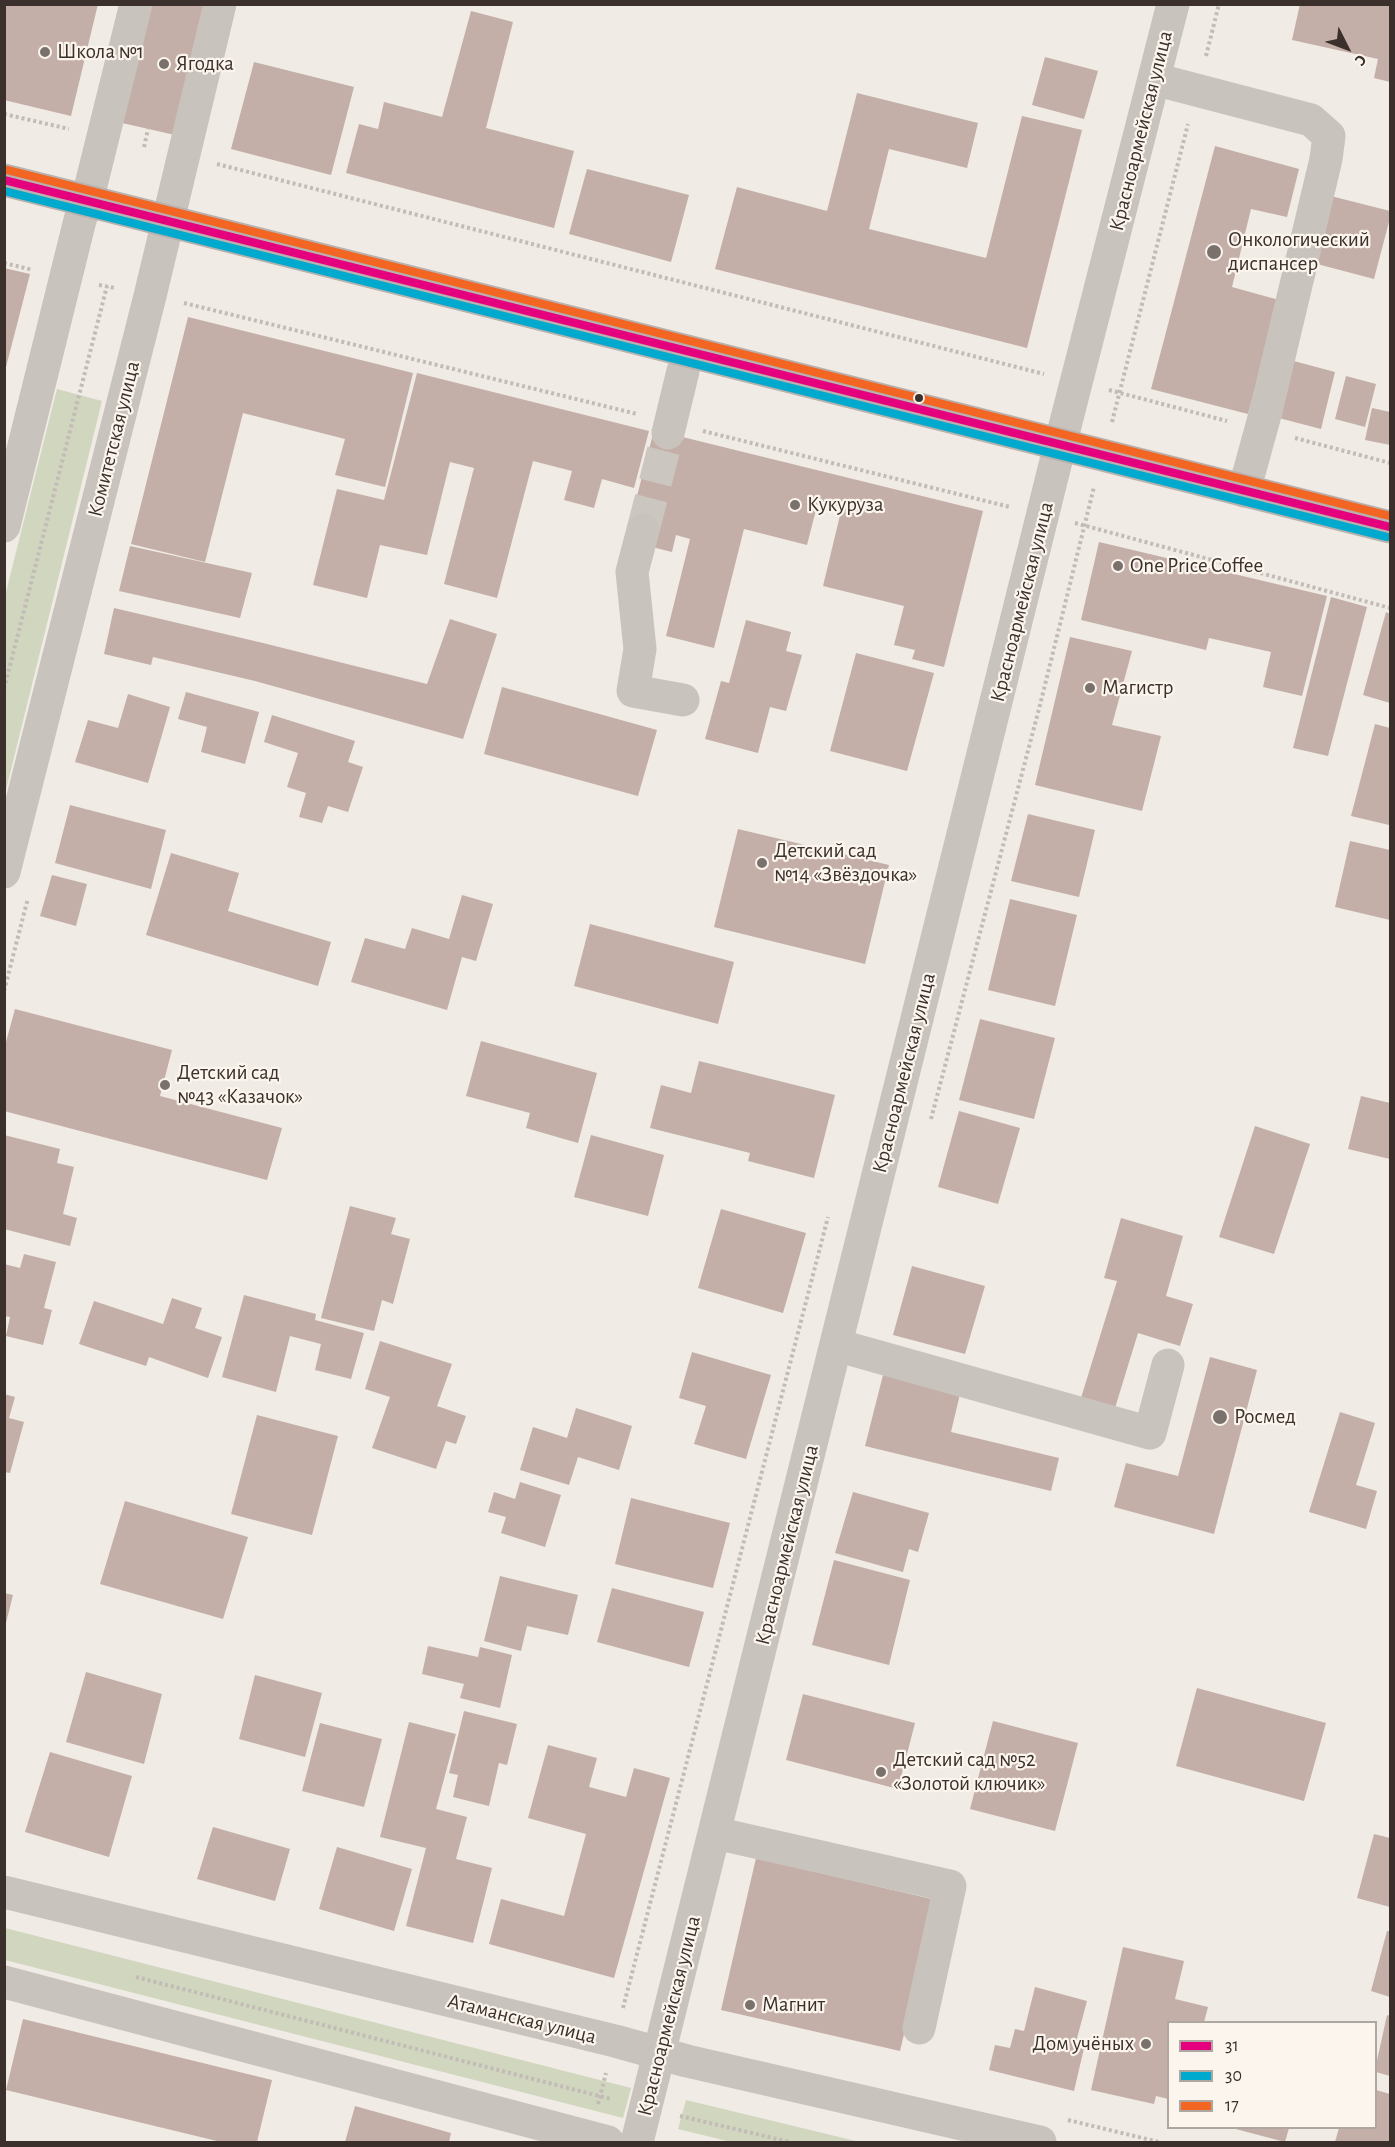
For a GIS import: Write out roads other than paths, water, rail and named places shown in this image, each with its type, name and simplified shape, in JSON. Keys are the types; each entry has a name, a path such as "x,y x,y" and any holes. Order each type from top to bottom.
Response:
{"main road":[{"path":"4,180 83,210 1058,455 1390,549"},
{"path":"4,202 83,210"},
{"path":"165,231 683,371 1058,455 1244,491 1390,527"}],"street":[{"path":"4,526 136,4"},
{"name":"Комитетская улица","path":"4,872 150,296 220,4"},
{"name":"Красноармейская улица","path":"637,2142 1058,455 1173,4"},
{"path":"1155,79 1311,120 1329,136 1326,159 1266,411 1244,491"},
{"path":"668,433 683,371"},
{"path":"643,530 632,572 640,649 633,691 683,700"},
{"path":"837,1345 1149,1433 1168,1365"},
{"path":"715,1833 950,1886 919,2028"},
{"name":"Атаманская улица","path":"4,1892 660,2053 1041,2142"},
{"path":"4,1982 608,2142"}],"tunnel":[{"path":"643,530 668,433"}],"place":[{"name":"Школа №1","path":"45,52"},
{"name":"Ягодка","path":"164,64"},
{"name":"Онкологический диспансер","path":"1214,252"},
{"name":"Кукуруза","path":"795,505"},
{"name":"One Price Coffee","path":"1118,566"},
{"name":"Магистр","path":"1090,688"},
{"name":"Детский сад №14 «Звёздочка»","path":"762,863"},
{"name":"Детский сад №43 «Казачок»","path":"165,1085"},
{"name":"Росмед","path":"1220,1417"},
{"name":"Детский сад №52 «Золотой ключик»","path":"881,1772"},
{"name":"Магнит","path":"750,2005"},
{"name":"Дом учёных","path":"1146,2044"}]}
